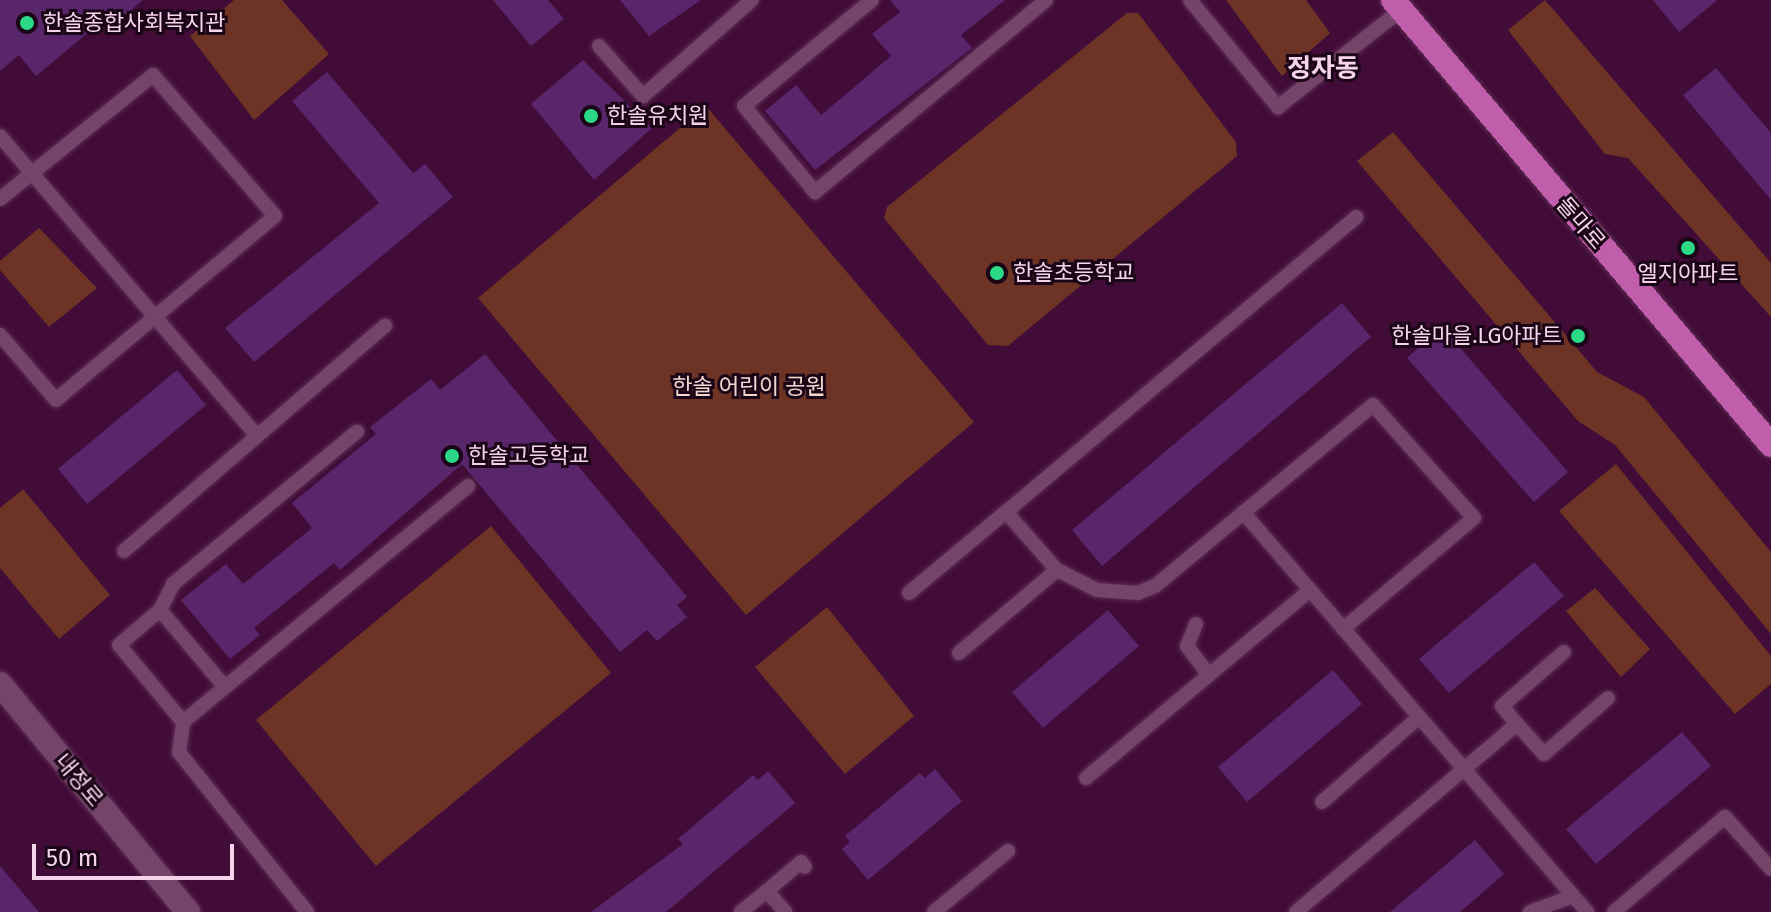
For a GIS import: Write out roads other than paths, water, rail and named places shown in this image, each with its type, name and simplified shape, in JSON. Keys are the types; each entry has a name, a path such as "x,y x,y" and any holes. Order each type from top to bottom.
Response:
{"main road":[{"name":"돌마로","path":"1397,5 1771,445"}],"street":[{"name":"내정로","path":"0,684 188,912"}],"lane":[{"path":"599,46 643,96 752,0"},
{"path":"872,0 744,106 815,192 1046,0"},
{"path":"1190,0 1278,107 1397,5"},
{"path":"0,199 153,75 275,216 56,400 0,335"},
{"path":"0,136 257,436"},
{"path":"909,593 1356,217"},
{"path":"124,551 385,326"},
{"path":"1006,512 1057,570 1097,590 1138,593 1155,586 1373,405 1474,518 1343,629"},
{"path":"183,722 119,645 160,610 173,584 357,432"},
{"path":"307,912 179,752 183,722 468,486"},
{"path":"1243,512 1587,912"},
{"path":"959,653 1057,570"},
{"path":"1086,778 1310,590"},
{"path":"160,610 225,687"},
{"path":"1196,624 1187,646 1209,675"},
{"path":"1564,652 1502,706 1544,754 1608,698"},
{"path":"1322,802 1419,717"},
{"path":"1296,912 1517,724"},
{"path":"1614,912 1725,817 1771,869"},
{"path":"934,912 1008,851"},
{"path":"741,912 801,862 805,867"},
{"path":"767,891 785,912"},
{"path":"1530,912 1573,896"}],"place":[{"name":"한솔종합사회복지관","path":"27,23"},
{"name":"한솔유치원","path":"591,116"},
{"name":"엘지아파트","path":"1688,248"},
{"name":"한솔초등학교","path":"997,273"},
{"name":"한솔마을.LG아파트","path":"1578,336"},
{"name":"한솔고등학교","path":"452,456"}],"district":[{"name":"정자동","path":"1323,69"}],"park label":[{"name":"한솔 어린이 공원","path":"749,387"}]}
